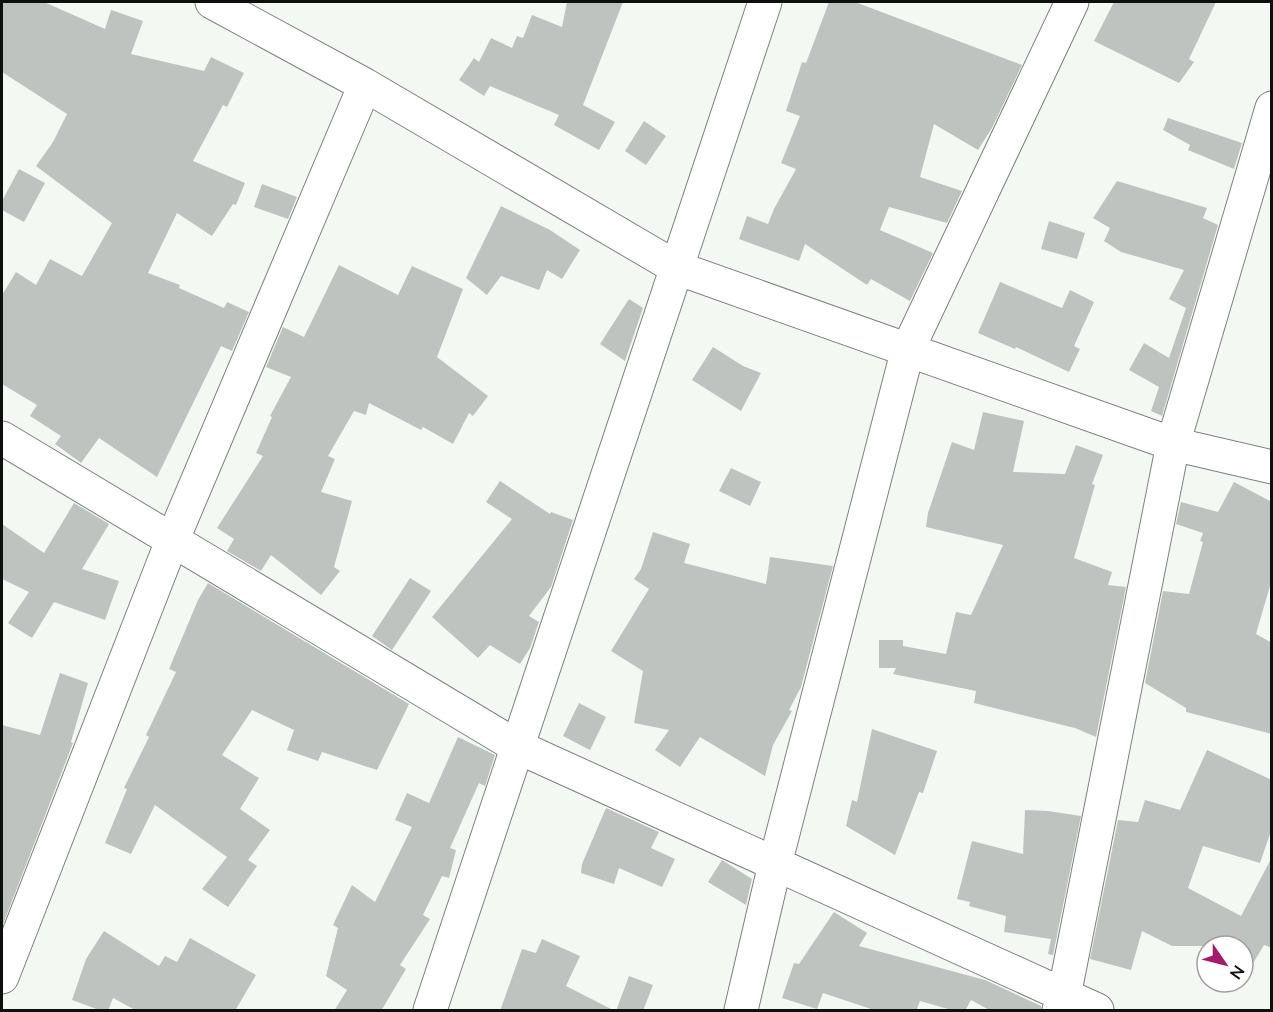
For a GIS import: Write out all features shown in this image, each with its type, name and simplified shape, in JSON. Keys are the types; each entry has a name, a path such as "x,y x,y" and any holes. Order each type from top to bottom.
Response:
{"street":[{"path":"212,2 365,85 677,268 1173,444 1272,467"},
{"path":"430,1011 765,2"},
{"path":"741,1011 775,864 908,349 1072,2"},
{"path":"2,976 172,541 365,85"},
{"path":"1062,1003 1173,444 1272,108"},
{"path":"2,438 518,747 775,864 1062,1003 1097,1011"}],"building":[{"path":"2,2 44,2 105,29 111,10 143,21 131,54 204,71 211,57 244,73 227,107 223,105 193,161 245,183 236,205 233,204 212,236 177,213 148,273 180,285 179,288 224,308 227,302 249,312 232,351 221,346 157,477 99,438 81,463 55,444 61,436 30,416 37,405 2,384 2,295 16,272 36,285 50,259 82,276 112,223 36,166 53,142 67,114 2,72"},
{"path":"567,2 623,2 583,105 615,122 599,150 554,125 559,115 490,86 484,96 459,80 474,58 479,62 491,38 512,48 517,36 523,38 532,15 562,27"},
{"path":"829,2 855,2 1022,65 992,128 978,150 934,124 920,177 962,191 947,223 889,207 880,230 933,253 910,301 871,279 867,285 805,244 799,261 739,239 747,216 768,224 796,169 781,163 800,116 786,111 802,62 806,63"},
{"path":"1114,2 1216,2 1189,59 1194,62 1179,83 1094,41"},
{"path":"1168,118 1242,143 1234,169 1188,150 1190,145 1163,130"},
{"path":"644,121 666,136 646,165 625,151"},
{"path":"19,169 45,183 24,222 2,210 2,201"},
{"path":"1117,181 1207,208 1203,218 1218,225 1162,416 1151,411 1159,387 1129,370 1144,343 1169,358 1186,308 1169,299 1184,270 1121,252 1104,241 1110,228 1093,218"},
{"path":"262,184 297,197 288,219 254,207"},
{"path":"501,206 550,230 580,250 562,279 547,270 539,290 501,276 487,295 466,278"},
{"path":"1049,221 1085,233 1077,259 1041,249"},
{"path":"339,265 398,295 412,266 463,289 437,357 488,396 473,416 469,413 453,444 423,427 421,430 369,403 366,415 354,411 328,456 335,459 321,492 352,501 334,567 340,571 321,595 271,555 261,571 227,551 234,539 217,528 263,456 256,453 272,417 270,416 291,377 266,367 283,327 304,337"},
{"path":"1000,282 1062,308 1070,290 1094,302 1074,346 1080,349 1069,372 1016,347 1015,349 978,333"},
{"path":"629,299 643,308 625,361 600,344"},
{"path":"713,347 743,366 761,373 741,411 692,380"},
{"path":"983,412 1024,421 1013,472 1065,474 1076,445 1103,455 1092,484 1095,485 1074,558 1112,572 1108,585 1126,587 1096,737 1075,728 974,703 976,691 893,674 896,668 879,668 879,640 903,640 903,646 946,654 956,612 971,615 1003,545 926,527 928,513 952,442 974,450"},
{"path":"731,468 761,482 750,506 719,491"},
{"path":"500,481 550,514 551,512 573,520 551,587 529,616 539,622 530,648 520,664 490,645 478,658 432,617 512,519 486,502"},
{"path":"1234,482 1272,502 1272,579 1256,634 1272,643 1272,734 1186,712 1186,708 1145,683 1163,591 1189,594 1203,542 1200,541 1203,533 1176,524 1181,502 1218,512"},
{"path":"74,503 109,524 82,569 119,581 105,620 54,602 32,638 8,623 29,592 2,579 2,524 44,553"},
{"path":"653,532 690,544 684,563 766,584 770,557 833,566 801,687 789,710 792,711 773,745 765,776 700,737 680,767 655,750 669,730 634,723 643,671 611,651 649,589 634,579 641,569"},
{"path":"410,578 431,591 392,650 372,636"},
{"path":"208,583 409,704 377,770 322,752 318,761 287,750 294,730 252,710 222,755 259,778 240,809 270,830 248,860 257,866 228,907 202,889 227,857 155,805 131,854 105,843 127,789 124,788 149,737 146,735 176,672 169,669 198,600"},
{"path":"60,673 88,683 71,742 73,743 2,927 2,725 40,735"},
{"path":"579,703 606,717 590,750 563,736"},
{"path":"872,729 937,751 923,793 919,792 895,855 846,826 852,800 857,802"},
{"path":"458,737 495,755 485,786 479,783 450,848 456,850 449,878 442,876 423,915 430,919 400,965 406,969 381,1011 334,1011 347,990 326,976 338,928 333,925 352,885 375,902 412,827 395,820 407,793 429,803"},
{"path":"1207,750 1272,780 1272,828 1260,863 1203,846 1188,888 1241,916 1272,857 1272,948 1264,945 1255,960 1255,934 1195,934 1195,946 1172,946 1142,931 1131,970 1090,959 1118,820 1138,822 1145,800 1180,810"},
{"path":"606,808 659,832 651,848 675,859 662,887 619,868 614,884 581,873 582,864"},
{"path":"1025,810 1081,816 1053,955 1048,954 1051,939 1004,932 1006,916 969,906 970,902 957,899 972,841 1023,854"},
{"path":"722,860 752,879 746,905 708,882"},
{"path":"834,912 867,933 859,946 985,980 1041,1006 1041,1011 991,1011 971,1000 965,1011 955,1011 920,1001 916,1011 877,1011 823,993 817,1009 782,998 794,963 799,964"},
{"path":"104,931 159,966 165,956 177,962 190,938 256,975 235,1011 137,1011 113,998 108,1011 102,1011 72,1000 86,959"},
{"path":"542,939 580,956 566,986 615,1011 500,1011 522,949 536,953"},
{"path":"629,976 653,985 643,1011 616,1011"}]}
